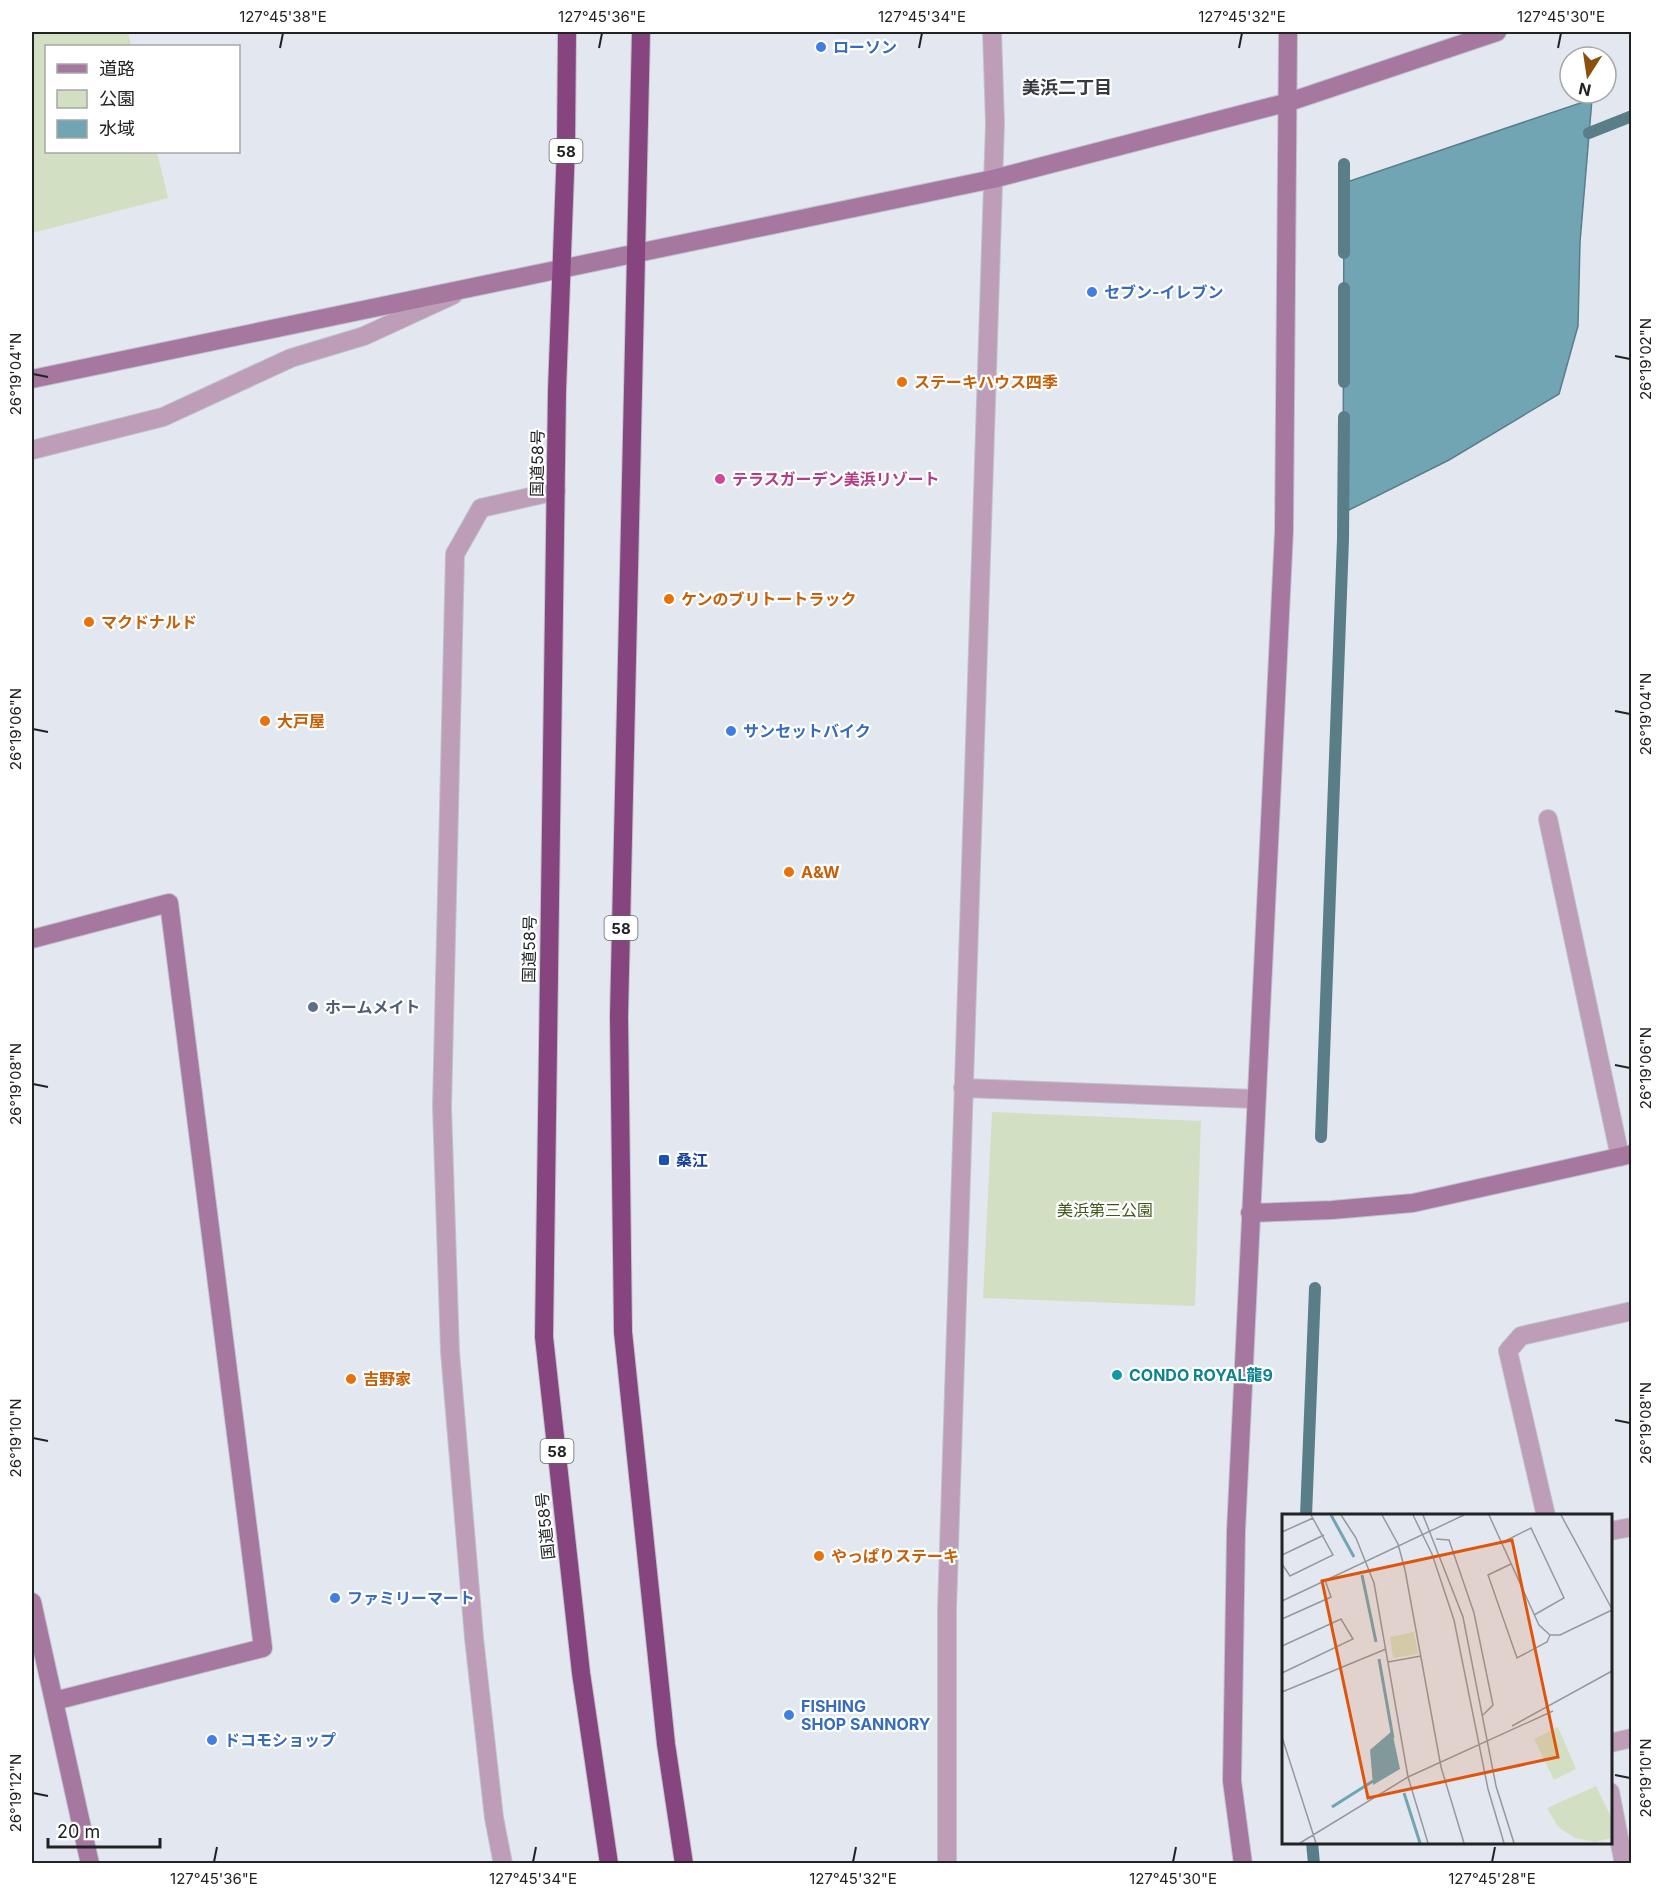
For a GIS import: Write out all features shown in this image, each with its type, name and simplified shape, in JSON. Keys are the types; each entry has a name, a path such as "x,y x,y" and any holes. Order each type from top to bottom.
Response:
{"highway":[{"name":"国道58号","path":"567,32 556,491 544,1337 581,1673 609,1863"},
{"name":"58","path":"641,32 619,1017 623,1332 666,1744 684,1863"}],"street":[{"path":"947,1863 946,1609 995,123 992,32"},
{"path":"1243,1863 1232,1781 1236,1531 1284,531 1288,32"},
{"path":"32,379 993,179 1288,102 1497,32"},
{"path":"32,450 163,417 291,358 364,336 463,290"},
{"path":"503,1863 494,1818 474,1638 450,1352 442,1107 455,554 481,508 556,491"},
{"path":"1250,1213 1332,1210 1413,1203 1626,1156 1548,819"},
{"path":"32,939 170,903 263,1648 54,1701"},
{"path":"963,1088 1256,1099"},
{"path":"1545,1514 1508,1351 1521,1336 1632,1311"},
{"path":"1612,1531 1632,1527"},
{"path":"32,1602 90,1863"},
{"path":"1612,1743 1632,1738"},
{"path":"1612,1797 1624,1863"}],"green space":[{"path":"32,32 128,32 131,45 45,45 45,153 157,153 168,198 32,233"},
{"name":"美浜第三公園","path":"992,1112 1201,1121 1195,1306 983,1298"}],"water":[{"path":"1574,105 1591,105 1580,242 1578,326 1559,394 1449,460 1343,513 1344,183"}],"waterway":[{"path":"1589,133 1632,116"},
{"path":"1344,164 1344,253"},
{"path":"1344,288 1344,382"},
{"path":"1321,1137 1343,539 1344,417"},
{"path":"1306,1514 1315,1288"},
{"path":"1312,1844 1314,1864"}],"place":[{"name":"ローソン","path":"821,47"},
{"name":"セブン-イレブン","path":"1092,292"},
{"name":"ステーキハウス四季","path":"902,382"},
{"name":"テラスガーデン美浜リゾート","path":"720,479"},
{"name":"ケンのブリトートラック","path":"669,599"},
{"name":"マクドナルド","path":"89,622"},
{"name":"大戸屋","path":"265,721"},
{"name":"サンセットバイク","path":"731,731"},
{"name":"A&W","path":"789,872"},
{"name":"ホームメイト","path":"313,1007"},
{"name":"桑江","path":"664,1160"},
{"name":"CONDO ROYAL龍9","path":"1117,1375"},
{"name":"吉野家","path":"351,1379"},
{"name":"やっぱりステーキ","path":"819,1556"},
{"name":"ファミリーマート","path":"335,1598"},
{"name":"FISHING SHOP SANNORY","path":"789,1715"},
{"name":"ドコモショップ","path":"212,1740"}],"district":[{"name":"美浜二丁目","path":"1067,87"}]}
